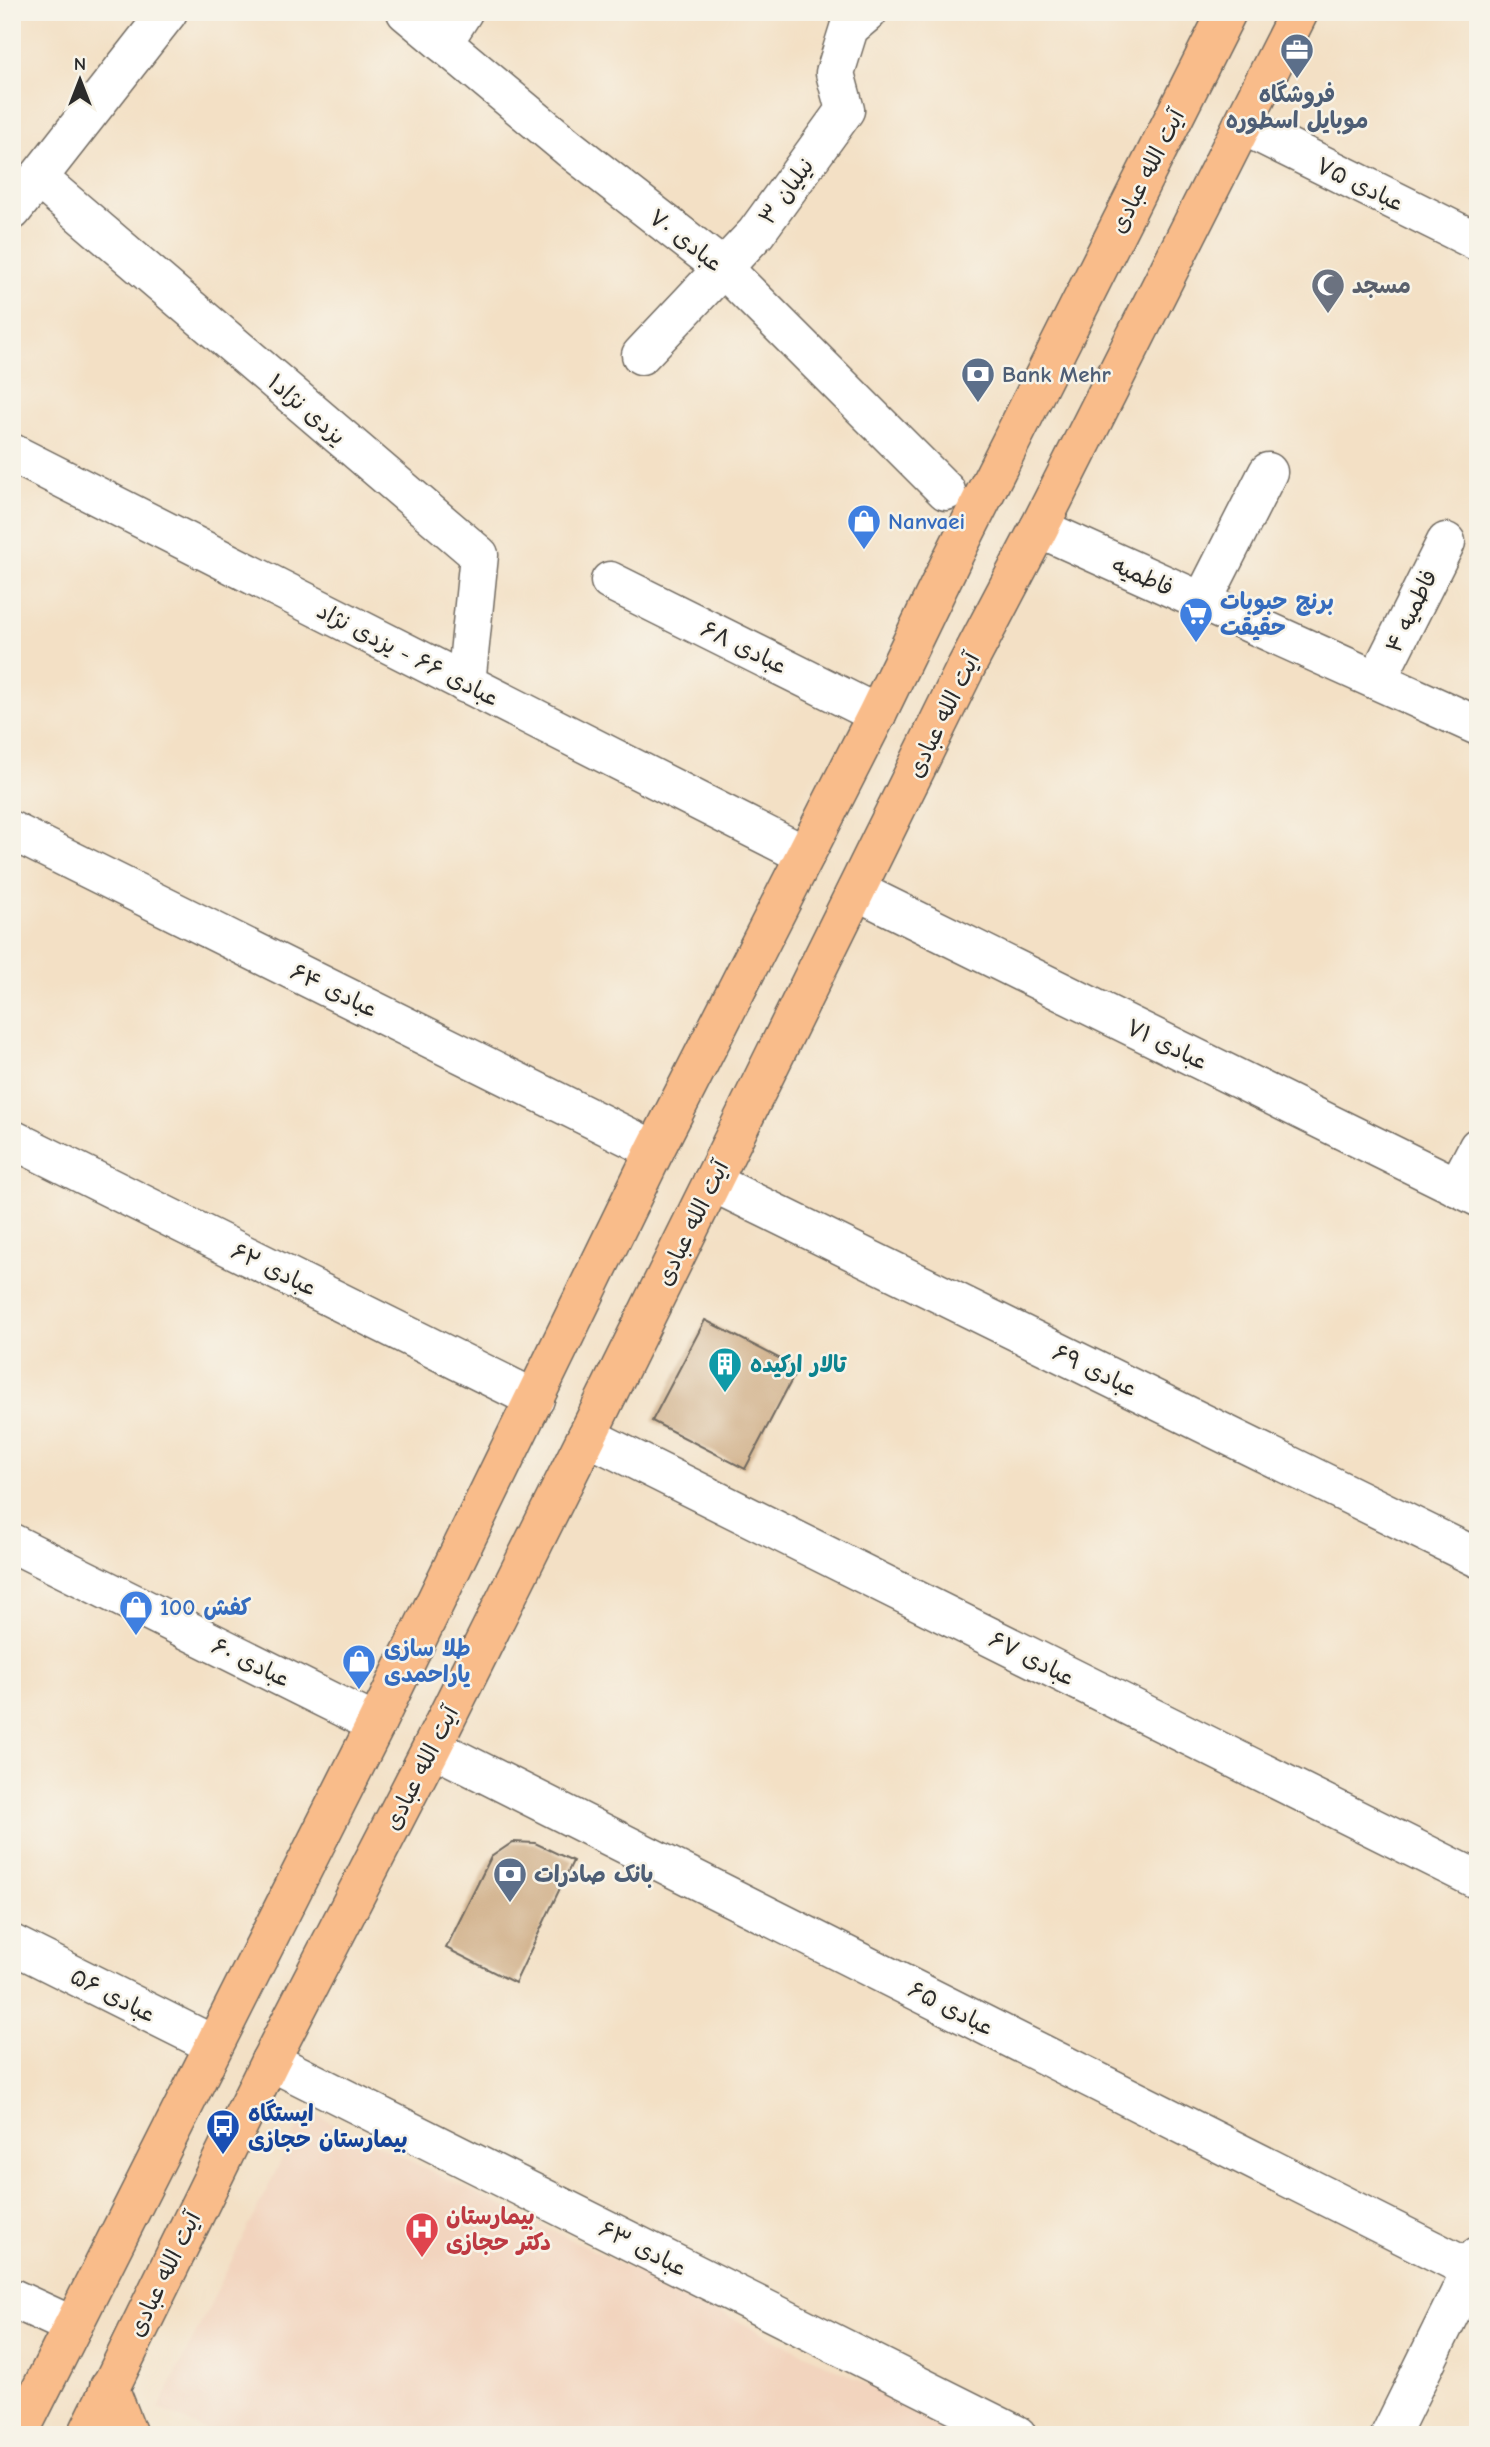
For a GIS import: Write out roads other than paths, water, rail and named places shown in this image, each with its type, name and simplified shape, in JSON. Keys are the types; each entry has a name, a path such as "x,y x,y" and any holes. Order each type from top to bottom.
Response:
{"main road":[{"name":"آیت الله عبادی","path":"18,2435 376,1724 655,1150 877,714 952,558 1227,12"},
{"name":"آیت الله عبادی","path":"87,2435 270,2061 432,1747 587,1436 964,671 1299,12"},
{"path":"109,2387 128,2435"}],"street":[{"path":"12,211 168,12"},
{"name":"عبادی ۷۰","path":"405,12 453,28 569,148 724,269 946,491"},
{"name":"نیلیان ۳","path":"641,355 756,233 845,110 835,73 849,28 868,12"},
{"name":"عبادی ۷۵","path":"1242,125 1478,242"},
{"name":"یزدی نژاد۱","path":"38,178 478,555 466,684"},
{"name":"عبادی ۶۶ - یزدی نژاد","path":"12,453 805,855"},
{"path":"1202,602 1268,472"},
{"name":"فاطمیه","path":"1039,528 1478,726"},
{"name":"فاطمیه ۴","path":"1377,680 1446,542"},
{"name":"عبادی ۶۸","path":"610,581 877,714"},
{"name":"عبادی ۶۴","path":"12,831 655,1150"},
{"name":"عبادی ۷۱","path":"857,891 1467,1192"},
{"name":"عبادی ۶۲","path":"12,1139 535,1399"},
{"path":"1467,1192 1478,1147"},
{"name":"عبادی ۶۹","path":"712,1182 1478,1558"},
{"name":"عبادی ۶۷","path":"587,1436 1478,1880"},
{"name":"عبادی ۶۰","path":"12,1543 376,1724"},
{"name":"عبادی ۶۵","path":"432,1747 1476,2266"},
{"name":"عبادی ۵۶","path":"12,1944 214,2045"},
{"name":"عبادی ۶۳","path":"270,2061 1017,2435"},
{"path":"1390,2435 1476,2266"},
{"path":"12,2298 73,2326"}],"place":[{"name":"فروشگاه موبایل اسطوره","path":"1297,80"},
{"name":"مسجد","path":"1328,315"},
{"name":"Bank Mehr","path":"978,404"},
{"name":"Nanvaei","path":"864,551"},
{"name":"برنج حبوبات حقیقت","path":"1196,644"},
{"name":"تالار ارکیده","path":"725,1394"},
{"name":"کفش 100","path":"136,1637"},
{"name":"طلا سازی یاراحمدی","path":"359,1691"},
{"name":"بانک صادرات","path":"510,1904"},
{"name":"ایستگاه بیمارستان حجازی","path":"223,2156"},
{"name":"بیمارستان دکتر حجازی","path":"422,2259"}]}
